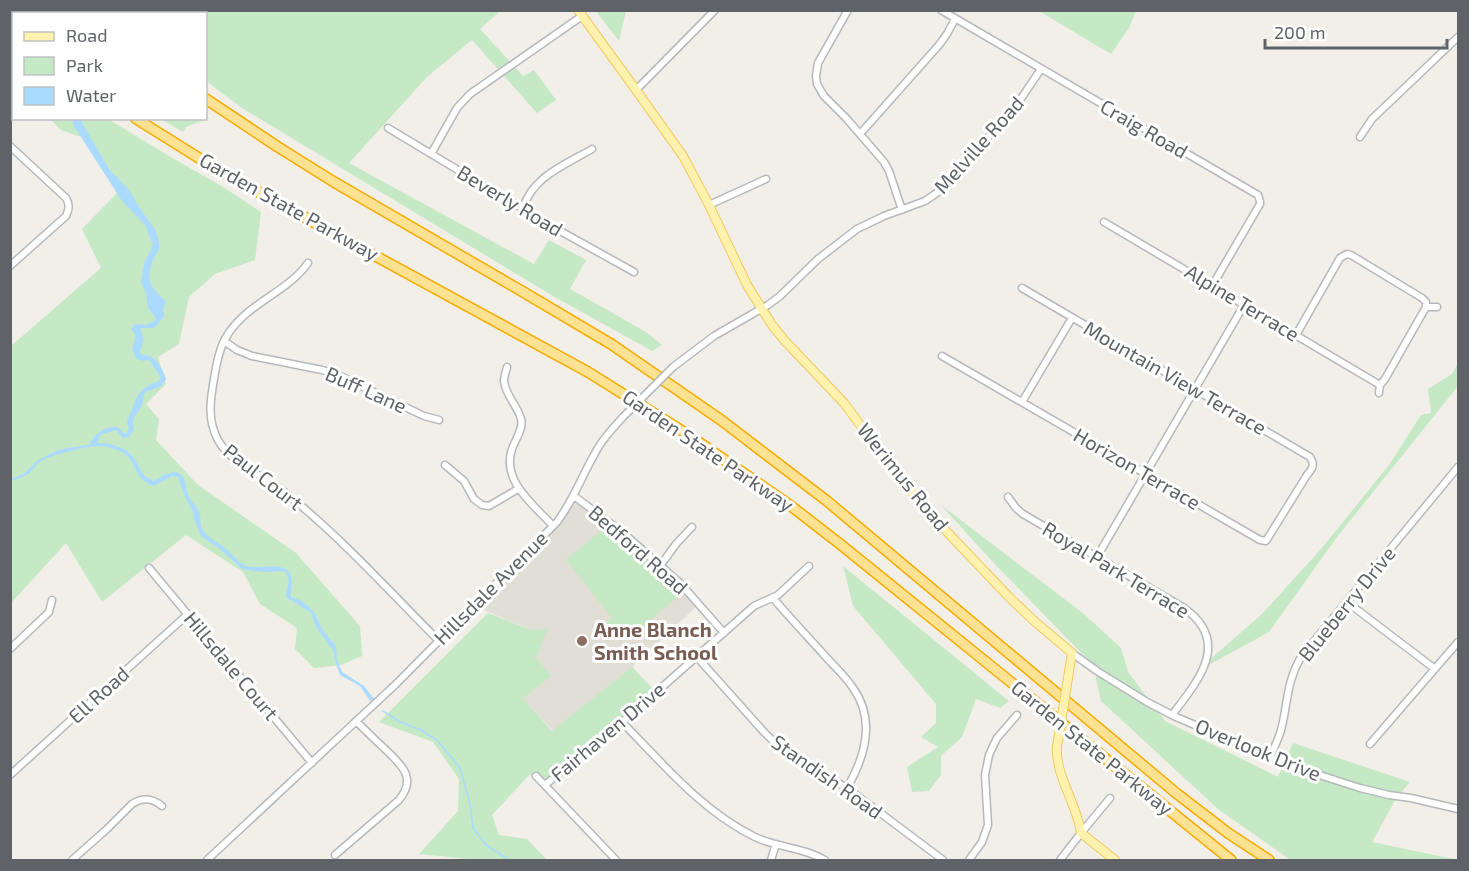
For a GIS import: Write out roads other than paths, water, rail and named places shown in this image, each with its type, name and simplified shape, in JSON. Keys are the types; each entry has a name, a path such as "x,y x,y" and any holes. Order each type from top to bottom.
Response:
{"highway":[{"name":"Garden State Parkway","path":"207,100 324,177 611,344 721,420 827,501 1176,793 1269,861"},
{"name":"Garden State Parkway","path":"138,120 189,153 588,372 709,448 840,544 1230,861"}],"main road":[{"name":"Werimus Road","path":"580,13 683,156 747,285 784,341 844,403 931,515 1008,596 1072,653"},
{"path":"1072,653 1057,747 1058,760 1077,814 1080,833 1115,861"}],"street":[{"path":"636,90 715,10"},
{"path":"848,10 818,63 817,84 824,96 842,113 884,162 903,210"},
{"name":"Craig Road","path":"941,10 1258,195 1260,204 1212,286"},
{"path":"431,154 457,108 470,94 580,13"},
{"path":"860,134 939,45 955,19"},
{"path":"1360,137 1372,119 1458,37"},
{"name":"Melville Road","path":"761,309 780,296 818,259 844,238 870,222 925,201 941,190 1016,106 1041,69"},
{"name":"Beverly Road","path":"388,128 634,272"},
{"path":"10,146 69,203 65,217 10,266"},
{"path":"523,208 529,194 541,179 592,149"},
{"path":"709,205 766,179"},
{"name":"Alpine Terrace","path":"1104,222 1380,385"},
{"path":"1296,335 1340,258 1347,254 1422,298 1426,302 1426,307 1380,385 1379,393"},
{"name":"Paul Court","path":"308,263 302,273 245,314 224,341 219,354 210,400 212,428 225,450 301,505 439,641"},
{"name":"Mountain View Terrace","path":"1022,288 1310,457 1314,463 1307,475"},
{"path":"1096,557 1244,305"},
{"path":"1426,307 1437,307"},
{"name":"Hillsdale Avenue","path":"207,861 356,722 553,526 566,510 601,443 623,417 673,367 714,336 761,309"},
{"path":"1022,402 1072,318"},
{"name":"Buff Lane","path":"224,341 244,353 336,374 424,416 439,420"},
{"name":"Horizon Terrace","path":"942,356 1260,540 1266,541 1307,475"},
{"path":"507,368 504,381 508,394 522,419 509,460 512,478 518,489 553,526"},
{"path":"445,465 464,482 474,499 482,505 489,506 518,489"},
{"name":"Blueberry Drive","path":"1270,757 1282,726 1288,687 1301,657 1458,467"},
{"name":"Bedford Road","path":"574,496 603,517 660,566 694,598 724,633"},
{"name":"Royal Park Terrace","path":"1008,497 1023,514 1184,608 1203,628 1208,644 1206,663 1193,688 1172,715"},
{"path":"660,566 676,544 692,528"},
{"name":"Fairhaven Drive","path":"545,785 622,722 754,606 773,598 809,566"},
{"name":"Hillsdale Court","path":"149,568 312,763"},
{"path":"773,598 852,686 862,703 866,723 865,746 856,772 847,788"},
{"path":"10,649 49,612 52,600"},
{"path":"1347,602 1435,669"},
{"name":"Ell Road","path":"10,775 188,614"},
{"path":"1370,744 1458,642"},
{"name":"Overlook Drive","path":"1072,653 1122,687 1172,715 1270,757 1360,788 1458,809"},
{"name":"Standish Road","path":"697,657 775,742 804,764 847,788 943,861"},
{"path":"969,861 982,842 988,825 985,775 989,755 997,738 1017,715"},
{"path":"335,855 399,800 406,789 406,776 401,765 356,722"},
{"path":"622,722 674,776 717,813 754,836 810,853 825,861"},
{"path":"536,776 616,861"},
{"path":"1060,861 1110,798"},
{"path":"74,860 132,804 143,799 150,799 162,806"},
{"path":"771,861 776,844"}],"water":[{"path":"72,120 81,120 109,169 129,190 156,231 160,248 155,255 149,277 153,287 166,302 163,309 164,316 154,328 140,330 144,339 140,354 150,356 156,361 166,379 159,387 145,393 141,408 134,418 134,429 129,437 123,438 116,430 100,435 97,443 113,445 128,452 144,475 154,481 168,473 180,474 184,479 188,495 199,511 202,528 209,537 247,566 277,567 287,570 292,580 291,597 300,600 315,614 323,631 336,646 337,661 342,672 364,686 374,699 371,702 360,686 340,675 333,650 316,627 311,613 286,597 289,580 284,571 264,572 242,569 201,536 193,517 194,513 178,477 172,476 154,486 142,479 132,462 123,453 109,447 96,446 46,459 39,462 28,474 11,481 25,473 38,460 56,451 89,445 94,437 104,429 118,427 126,434 129,429 127,421 138,395 143,389 161,378 149,360 143,361 136,358 132,349 136,335 131,329 135,324 146,325 156,320 148,308 146,293 141,282 144,264 153,245 145,225 122,201"}],"waterway":[{"path":"383,711 437,740 460,768 470,804 473,828 486,845 509,860"}],"place":[{"name":"Anne Blanch Smith School","path":"582,641"}]}
